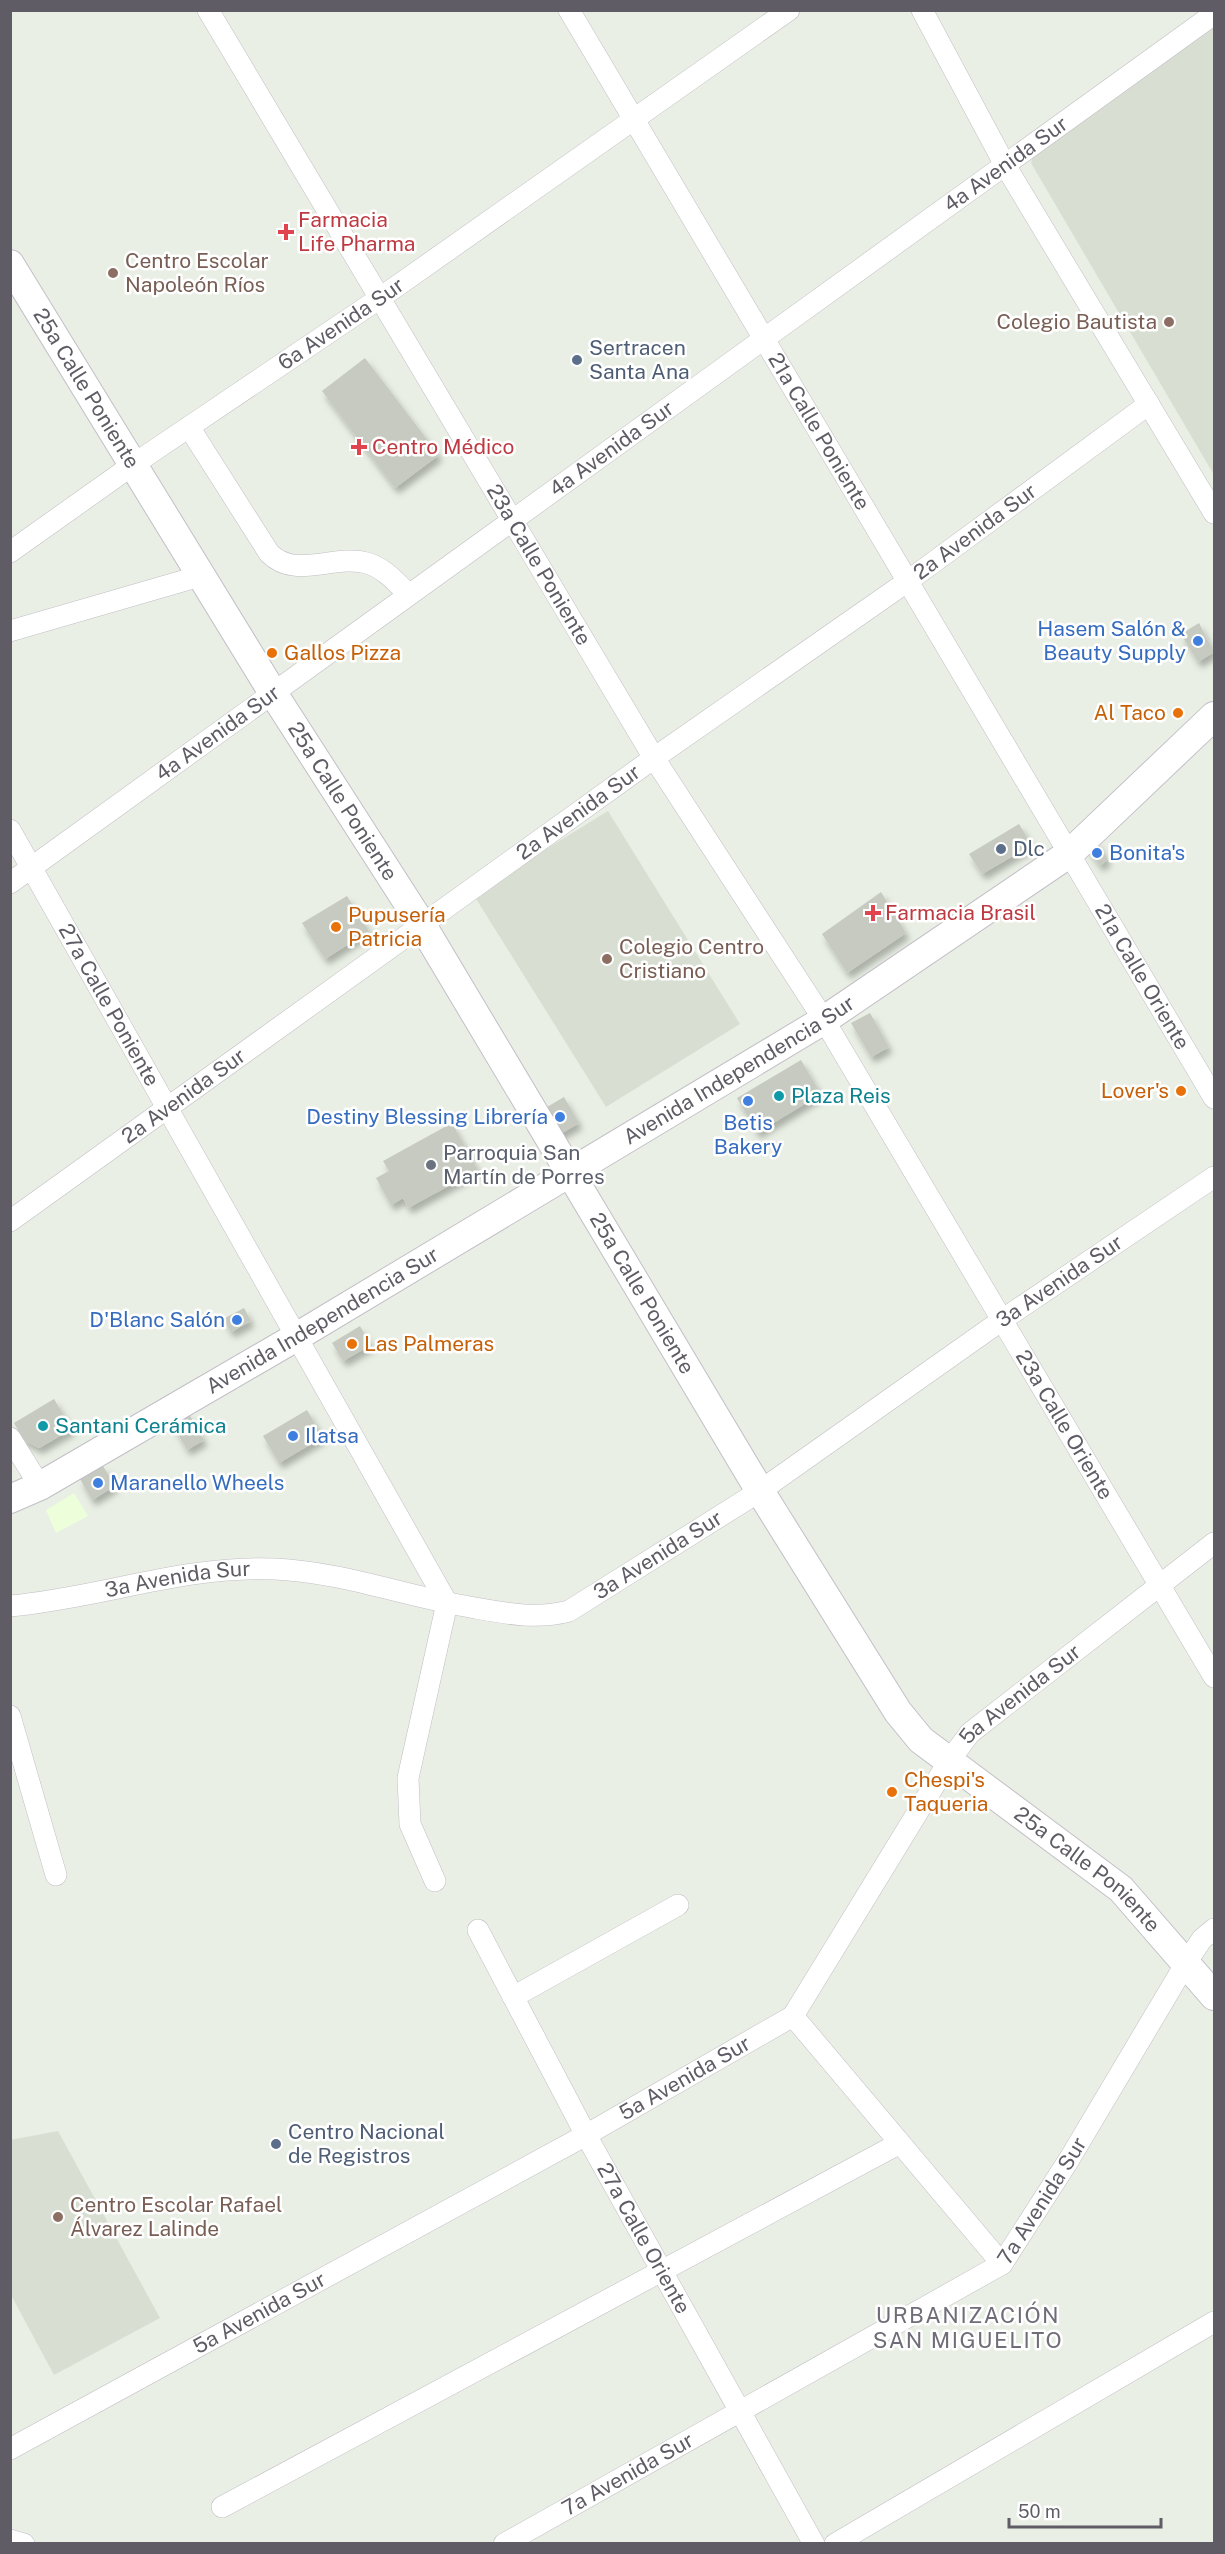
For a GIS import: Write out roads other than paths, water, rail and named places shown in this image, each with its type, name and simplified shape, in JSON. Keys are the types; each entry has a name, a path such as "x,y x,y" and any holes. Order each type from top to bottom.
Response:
{"street":[{"name":"23a Calle Poniente","path":"208,10 654,758 824,1020"},
{"name":"21a Calle Poniente","path":"569,10 1070,853"},
{"name":"6a Avenida Sur","path":"10,552 189,426 380,298 789,10"},
{"path":"922,10 1005,165 1215,513"},
{"name":"4a Avenida Sur","path":"10,883 511,519 1215,14"},
{"name":"25a Calle Poniente","path":"10,264 134,464 200,576 422,925 760,1491 898,1712 921,1740 1121,1889 1215,1996"},
{"name":"2a Avenida Sur","path":"10,1221 654,758 908,581 1149,404"},
{"path":"189,426 269,553 278,562 290,566 351,560 369,563 383,570 408,594"},
{"path":"10,631 200,576"},
{"name":"Avenida Independencia Sur","path":"10,1499 40,1486 298,1336 824,1020 1070,853 1215,716"},
{"name":"27a Calle Poniente","path":"10,830 298,1336"},
{"name":"21a Calle Oriente","path":"1070,853 1215,1098"},
{"name":"23a Calle Oriente","path":"824,1020 1215,1677"},
{"name":"3a Avenida Sur","path":"10,1606 53,1602 226,1569 276,1569 321,1574 447,1603 519,1616 551,1616 569,1611 760,1491 1002,1320 1215,1177"},
{"path":"298,1336 447,1603 408,1778 410,1824 435,1881"},
{"path":"10,1438 40,1486"},
{"name":"5a Avenida Sur","path":"10,2449 586,2135 793,2016 962,1742 980,1724 1215,1543"},
{"path":"10,1716 56,1875"},
{"path":"513,1997 678,1905"},
{"name":"7a Avenida Sur","path":"504,2544 1002,2264 1070,2158 1186,1963 1202,1939 1215,1929"},
{"name":"27a Calle Oriente","path":"478,1930 586,2135 814,2544"},
{"path":"793,2016 1002,2264"},
{"path":"222,2507 900,2143"},
{"path":"835,2544 1215,2322"},
{"path":"10,2540 24,2544"}],"place":[{"name":"Farmacia Life Pharma","path":"286,232"},
{"name":"Centro Escolar Napoleón Ríos","path":"113,273"},
{"name":"Colegio Bautista","path":"1169,322"},
{"name":"Sertracen Santa Ana","path":"577,360"},
{"name":"Centro Médico","path":"359,447"},
{"name":"Hasem Salón & Beauty Supply","path":"1198,641"},
{"name":"Gallos Pizza","path":"272,653"},
{"name":"Al Taco","path":"1178,713"},
{"name":"Dlc","path":"1001,849"},
{"name":"Bonita's","path":"1097,853"},
{"name":"Farmacia Brasil","path":"873,913"},
{"name":"Pupusería Patricia","path":"336,927"},
{"name":"Colegio Centro Cristiano","path":"607,959"},
{"name":"Lover's","path":"1181,1091"},
{"name":"Plaza Reis","path":"779,1096"},
{"name":"Betis Bakery","path":"748,1101"},
{"name":"Destiny Blessing Librería","path":"560,1117"},
{"name":"Parroquia San Martín de Porres","path":"431,1165"},
{"name":"D'Blanc Salón","path":"237,1320"},
{"name":"Las Palmeras","path":"352,1344"},
{"name":"Santani Cerámica","path":"43,1426"},
{"name":"Ilatsa","path":"293,1436"},
{"name":"Maranello Wheels","path":"98,1483"},
{"name":"Chespi's Taqueria","path":"892,1792"},
{"name":"Centro Nacional de Registros","path":"276,2144"},
{"name":"Centro Escolar Rafael Álvarez Lalinde","path":"58,2217"}],"district":[{"name":"URBANIZACIÓN SAN MIGUELITO","path":"968,2328"}]}
